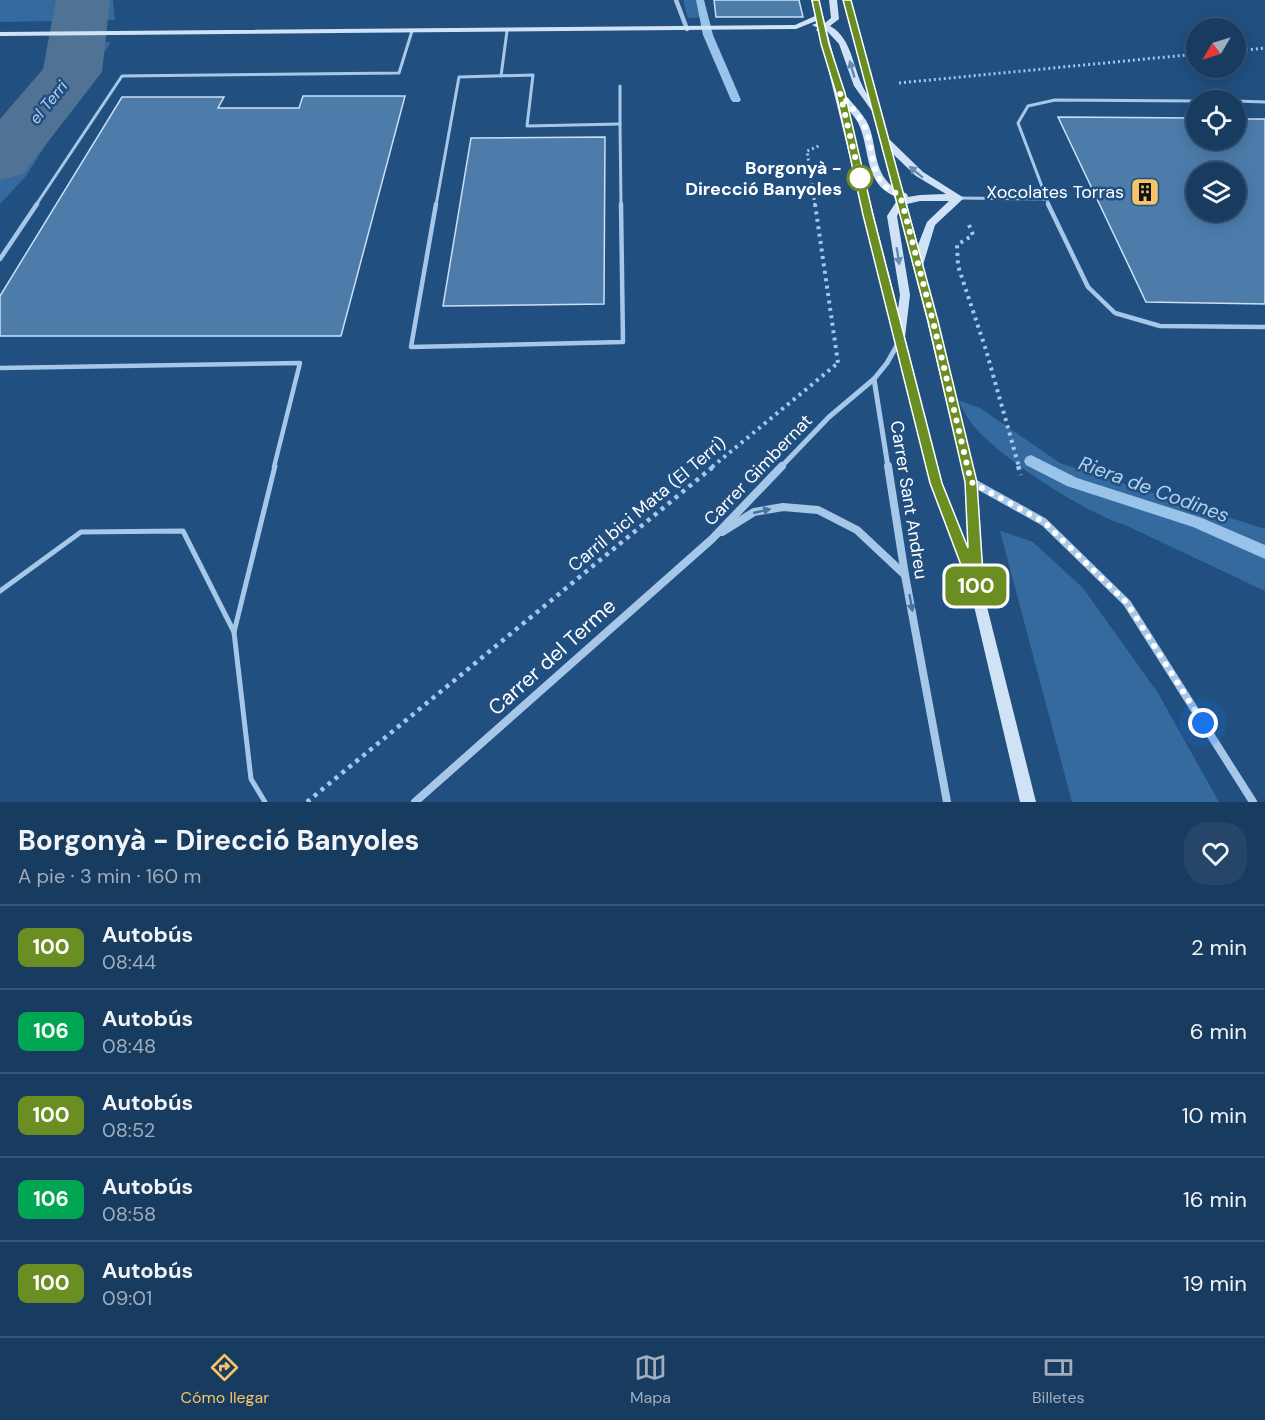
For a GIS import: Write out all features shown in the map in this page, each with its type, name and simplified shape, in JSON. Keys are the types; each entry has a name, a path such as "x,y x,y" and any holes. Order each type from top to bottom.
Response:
{"main road":[{"path":"816,0 936,483 977,589 1028,802"},
{"path":"807,28 822,28 835,19 837,15 833,0"},
{"path":"847,0 920,270 971,482 977,589"},
{"path":"0,34 822,28 839,36 844,44 859,89 878,114"},
{"path":"840,93 863,125 879,180 889,191 900,198 959,198"},
{"path":"883,135 901,160 925,179 959,198"},
{"path":"900,198 892,216 905,295 900,340"},
{"path":"920,270 924,233 937,214 959,198"}],"street":[{"path":"676,0 687,29"},
{"name":"Carrer Gimbernat","path":"712,539 829,417 874,379 887,363 900,340"},
{"name":"Carrer Sant Andreu","path":"874,379 905,575 947,802"},
{"path":"971,482 1044,522 1127,603 1253,802"},
{"name":"Carrer Gimbernat","path":"712,539 754,512 783,507 818,510 857,530 905,575"},
{"name":"Carrer del Terme","path":"415,802 712,539"}],"lane":[{"path":"0,259 122,76 399,73 412,31"},
{"path":"501,76 507,31"},
{"path":"620,86 621,124 622,342 411,347 459,77 533,75 527,126 621,124"},
{"path":"1186,101 1055,100 1028,106 1018,123 1046,199 1088,287 1115,313 1160,326 1265,327"},
{"path":"1246,101 1265,102"},
{"path":"959,198 1046,199"},
{"path":"0,368 300,363 234,632"},
{"path":"0,591 81,532 183,531 234,632 251,779 265,802"}],"path":[{"path":"1246,50 1265,48"},
{"path":"889,84 1186,55"},
{"name":"Carril bici Mata (El Terri)","path":"307,802 838,363 807,151"},
{"path":"959,198 973,235 957,245 958,266 986,350 1031,514"}],"shaded area":[{"path":"0,0 113,0 115,20 0,22"},
{"path":"683,0 703,0 707,17 688,18"},
{"path":"68,42 111,42 26,176 0,204 0,130"},
{"path":"958,400 980,408 1060,463 1265,529 1265,591 1108,519 1047,485 991,444 969,420"},
{"path":"1000,531 1033,542 1083,588 1158,693 1219,802 1072,802"}],"building":[{"path":"714,0 799,0 803,17 716,17"},
{"path":"303,96 405,96 341,336 0,336 0,296 122,97 224,97 218,108 299,108"},
{"name":"Xocolates Torras","path":"1058,117 1186,118 1186,150 1246,150 1246,119 1265,119 1265,304 1146,302"},
{"path":"605,137 604,304 443,306 471,138"}],"waterway":[{"name":"el Terri","path":"0,160 72,72 83,0"},
{"name":"Riera de Codines","path":"700,0 708,35 736,100"},
{"name":"Riera de Codines","path":"1031,461 1072,482 1197,522 1265,552"}],"bus line":[{"name":"100","path":"816,0 825,44 840,93 868,215 936,483 977,589 971,482 933,321 847,0"}],"place":[{"name":"Borgonyà - Direcció Banyoles","path":"860,178"},
{"name":"Xocolates Torras","path":"1145,192"}],"route":[{"path":"860,178 840,93 863,125 879,180 889,191 899,194 902,202 971,482 1044,522 1127,603 1203,723"}]}
